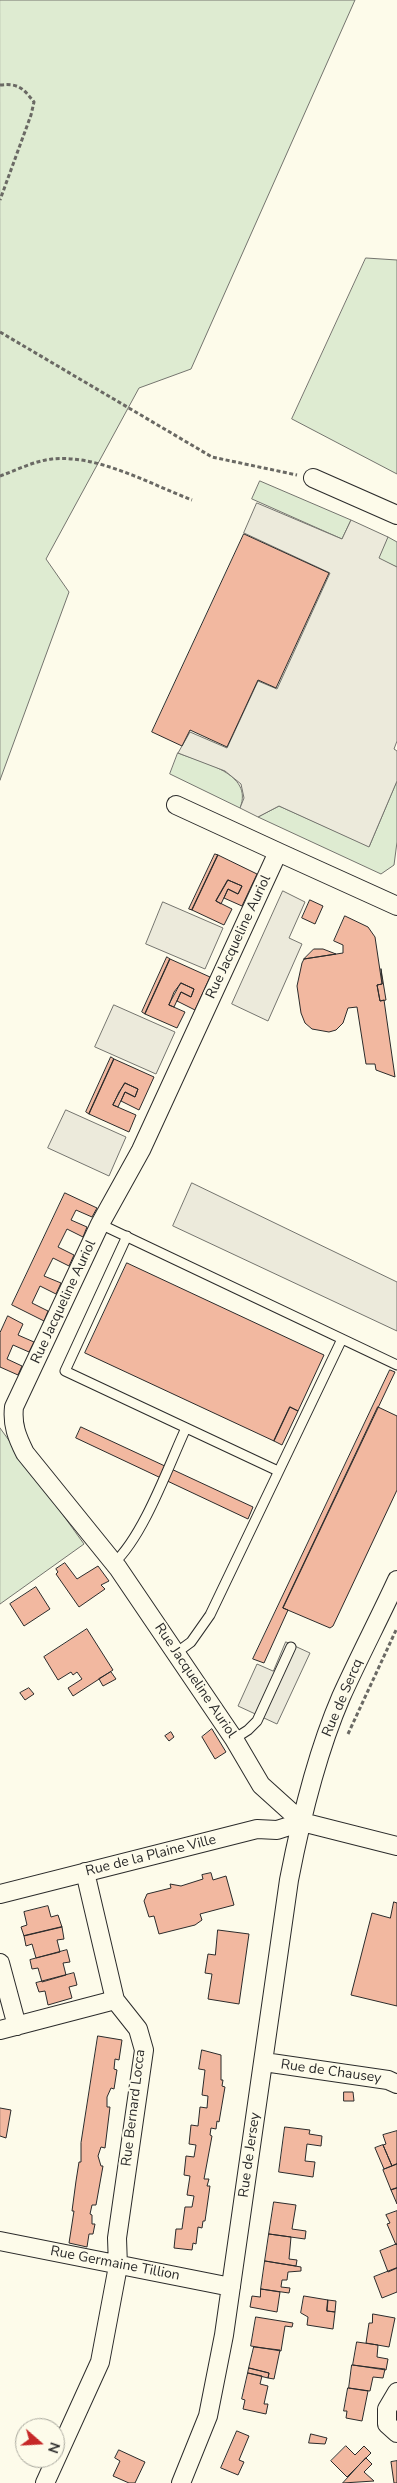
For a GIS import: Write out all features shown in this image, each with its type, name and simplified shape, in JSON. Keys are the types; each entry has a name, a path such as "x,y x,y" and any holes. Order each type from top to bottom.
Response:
{"street":[{"path":"312,478 397,515"},
{"path":"176,806 397,906"},
{"name":"Rue Jacqueline Auriol","path":"278,852 141,1150 100,1224 14,1407 12,1420 24,1453 114,1563 234,1739 261,1786 302,1822"},
{"name":"Rue de Sercq","path":"302,1822 319,1758 338,1706 397,1580"},
{"path":"302,1822 397,1846"},
{"name":"Rue de la Plaine Ville","path":"0,1894 123,1864 257,1828 278,1830 302,1822"},
{"name":"Rue de Jersey","path":"181,2483 208,2416 231,2287 289,1880 302,1822"},
{"name":"Rue Bernard Locca","path":"52,2481 100,2362 118,2266 117,2238 144,2050 138,2029 115,2000 85,1872"},
{"path":"0,1963 8,2028 115,2000"},
{"name":"Rue de Chausey","path":"264,2062 388,2080 397,2084"},
{"name":"Rue Germaine Tillion","path":"0,2241 231,2287"},
{"path":"397,2392 387,2409 387,2424 397,2433"}],"lane":[{"path":"100,1224 397,1365"},
{"path":"128,1236 65,1371 278,1471"},
{"path":"176,1653 191,1642 210,1615 342,1339"},
{"path":"114,1563 124,1554 136,1535 186,1428"},
{"path":"234,1739 248,1730 257,1721 291,1647"}],"path":[{"path":"0,85 13,84 23,87 34,102 0,200"},
{"path":"0,332 212,457 312,478"},
{"path":"0,476 37,462 69,459 106,466 192,500"},
{"path":"347,1735 397,1628"}],"green space":[{"path":"0,0 355,0 191,369 139,388 46,559 69,592 0,780"},
{"path":"366,258 397,260 397,474 292,419"},
{"path":"260,481 351,520 342,539 252,499"},
{"path":"388,537 397,542 397,567 378,559"},
{"path":"178,753 224,771 233,778 240,786 242,796 240,808 170,774"},
{"path":"397,781 397,842 394,865 381,874 258,817 279,806 369,846"},
{"path":"0,1428 84,1544 0,1604"}],"shaded area":[{"path":"257,503 342,539 351,520 388,537 379,558 397,567 397,741 394,749 397,751 397,781 369,847 279,806 258,817 240,808 244,798 241,784 225,771 178,753 190,732 227,748 258,681 277,689 330,573 244,533"},
{"path":"283,891 305,902 289,938 302,944 268,1021 232,1004"},
{"path":"163,902 223,928 205,969 146,944"},
{"path":"114,1005 175,1032 156,1074 95,1047"},
{"path":"66,1110 126,1137 109,1176 48,1148"},
{"path":"192,1183 397,1282 397,1331 173,1226"},
{"path":"286,1642 310,1653 277,1724 238,1706 257,1664 273,1671"}],"building":[{"path":"244,534 329,573 276,688 258,680 227,747 190,730 182,746 152,732"},
{"path":"215,854 218,855 192,910 189,909"},
{"path":"218,855 257,874 242,906 224,898 228,889 238,894 242,886 228,880 216,901 232,909 224,925 192,910"},
{"path":"228,880 242,886 238,894 228,889 221,904 216,901"},
{"path":"310,900 323,906 315,924 302,918"},
{"path":"345,916 368,927 375,937 382,984 377,985 380,1001 384,1000 395,1077 376,1070 375,1064 366,1064 357,1007 348,1008 343,1023 336,1030 329,1032 312,1029 305,1023 301,1013 297,986 302,963 304,959 343,953 343,945 334,941"},
{"path":"314,949 323,949 336,954 304,959"},
{"path":"167,957 170,959 145,1014 142,1012"},
{"path":"170,959 210,977 195,1010 177,1001 181,992 191,997 194,989 181,983 174,992 169,1005 185,1012 177,1028 145,1014"},
{"path":"381,969 386,1000 380,1001 377,985 382,984"},
{"path":"181,983 194,989 191,997 181,992 174,1007 169,1005"},
{"path":"111,1057 114,1059 89,1114 86,1112"},
{"path":"114,1059 154,1077 139,1110 121,1101 125,1092 135,1097 138,1089 125,1083 113,1105 136,1115 129,1132 89,1114"},
{"path":"125,1083 138,1089 135,1097 125,1092 118,1107 113,1105"},
{"path":"65,1193 97,1208 92,1217 76,1210 71,1220 87,1227 83,1237 67,1229 58,1247 74,1255 69,1266 53,1258 44,1276 61,1283 56,1294 40,1286 32,1303 48,1311 44,1321 12,1305"},
{"path":"127,1263 324,1355 298,1411 290,1407 274,1441 85,1353"},
{"path":"8,1316 23,1324 18,1335 34,1342 29,1352 13,1345 7,1359 22,1366 18,1375 0,1367 0,1333"},
{"path":"390,1370 395,1372 283,1608 288,1610 264,1663 253,1659"},
{"path":"290,1407 298,1411 282,1445 274,1441"},
{"path":"378,1407 397,1416 397,1490 333,1626 330,1628 283,1608"},
{"path":"81,1427 253,1507 248,1519 76,1438"},
{"path":"65,1563 77,1579 98,1566 109,1581 101,1585 105,1589 79,1607 56,1574 58,1572 56,1569"},
{"path":"36,1587 50,1609 24,1626 10,1604"},
{"path":"87,1629 113,1670 73,1696 68,1688 82,1679 77,1672 73,1675 71,1672 58,1680 44,1657"},
{"path":"111,1672 116,1679 103,1686 99,1679"},
{"path":"29,1688 34,1694 25,1700 20,1693"},
{"path":"212,1729 226,1752 215,1759 202,1737"},
{"path":"171,1732 174,1737 169,1741 165,1736"},
{"path":"211,1873 213,1880 226,1876 234,1905 200,1914 202,1920 195,1925 159,1934 154,1916 149,1917 144,1901 147,1894 171,1888 170,1884 181,1886 203,1879 202,1875"},
{"path":"394,1902 397,1903 397,2006 351,1995 372,1913 390,1918"},
{"path":"48,1906 51,1917 58,1915 62,1927 24,1936 21,1927 27,1925 24,1912"},
{"path":"62,1927 64,1939 57,1940 60,1952 36,1958 32,1944 26,1946 24,1936"},
{"path":"218,1930 249,1934 239,2004 208,1999 212,1974 205,1973 208,1954 215,1955"},
{"path":"67,1950 70,1962 63,1963 66,1975 42,1982 38,1968 32,1969 30,1960"},
{"path":"74,1973 77,1985 69,1987 72,1998 48,2005 45,1991 39,1992 36,1983"},
{"path":"98,2036 122,2040 119,2060 115,2059 114,2069 117,2070 114,2089 111,2088 107,2097 107,2107 110,2107 105,2148 101,2147 98,2156 101,2166 103,2166 96,2205 92,2205 90,2214 92,2215 92,2224 95,2224 93,2234 89,2234 87,2247 69,2243 76,2181 79,2162 81,2162 81,2143"},
{"path":"202,2050 221,2055 221,2080 223,2080 222,2086 225,2087 219,2122 217,2121 216,2129 211,2128 210,2135 212,2136 204,2179 209,2179 207,2186 210,2186 205,2221 203,2221 202,2228 198,2227 196,2244 193,2243 192,2250 174,2248 176,2229 182,2229 185,2207 192,2207 194,2196 187,2195 190,2176 184,2175 186,2156 194,2157 196,2145 189,2144 191,2125 198,2126 200,2107 207,2108 208,2096 202,2095 205,2070 199,2069"},
{"path":"344,2092 353,2092 354,2101 344,2101"},
{"path":"0,2108 11,2110 6,2138 0,2136"},
{"path":"285,2127 310,2130 309,2134 322,2136 321,2146 307,2144 305,2161 315,2162 313,2177 279,2172"},
{"path":"397,2131 397,2164 392,2166 383,2145 386,2144 383,2135"},
{"path":"383,2145 392,2166 384,2169 375,2148"},
{"path":"397,2164 397,2188 391,2190 383,2170"},
{"path":"397,2188 397,2204 391,2190"},
{"path":"274,2202 296,2205 292,2229 306,2231 305,2239 269,2234"},
{"path":"397,2211 396,2245 387,2224 390,2223 386,2215"},
{"path":"269,2234 291,2237 289,2259 297,2260 296,2266 265,2261"},
{"path":"397,2244 397,2268 388,2272 380,2251"},
{"path":"265,2261 301,2267 301,2271 288,2272 287,2280 282,2280 281,2287 290,2288 289,2293 261,2289"},
{"path":"397,2268 397,2292 382,2298 374,2277"},
{"path":"261,2289 280,2292 277,2312 250,2307 252,2296 260,2297"},
{"path":"304,2296 328,2300 327,2311 335,2312 333,2329 307,2325 308,2317 301,2313"},
{"path":"328,2300 336,2301 335,2312 327,2311"},
{"path":"373,2314 395,2318 389,2347 366,2343 369,2323 372,2323"},
{"path":"256,2317 293,2323 292,2327 285,2326 281,2351 251,2346"},
{"path":"357,2342 378,2345 377,2357 388,2359 386,2370 353,2365"},
{"path":"254,2347 280,2350 274,2379 268,2378 269,2373 249,2368"},
{"path":"352,2365 385,2369 383,2378 373,2377 370,2391 349,2388"},
{"path":"249,2368 269,2373 268,2378 248,2373"},
{"path":"248,2373 262,2376 260,2384 268,2386 264,2404 268,2404 266,2414 243,2409 245,2400 242,2399"},
{"path":"348,2388 368,2391 362,2421 346,2418 347,2411 344,2411"},
{"path":"237,2431 249,2436 239,2460 244,2462 238,2475 221,2468"},
{"path":"311,2434 327,2438 325,2444 309,2443"},
{"path":"346,2446 355,2455 364,2446 371,2453 347,2477 331,2461"},
{"path":"119,2450 145,2462 135,2483 129,2483 113,2476 120,2461 115,2458"},
{"path":"366,2458 372,2464 364,2472 374,2481 343,2483"},
{"path":"397,2461 397,2483 394,2483 391,2462"}]}
